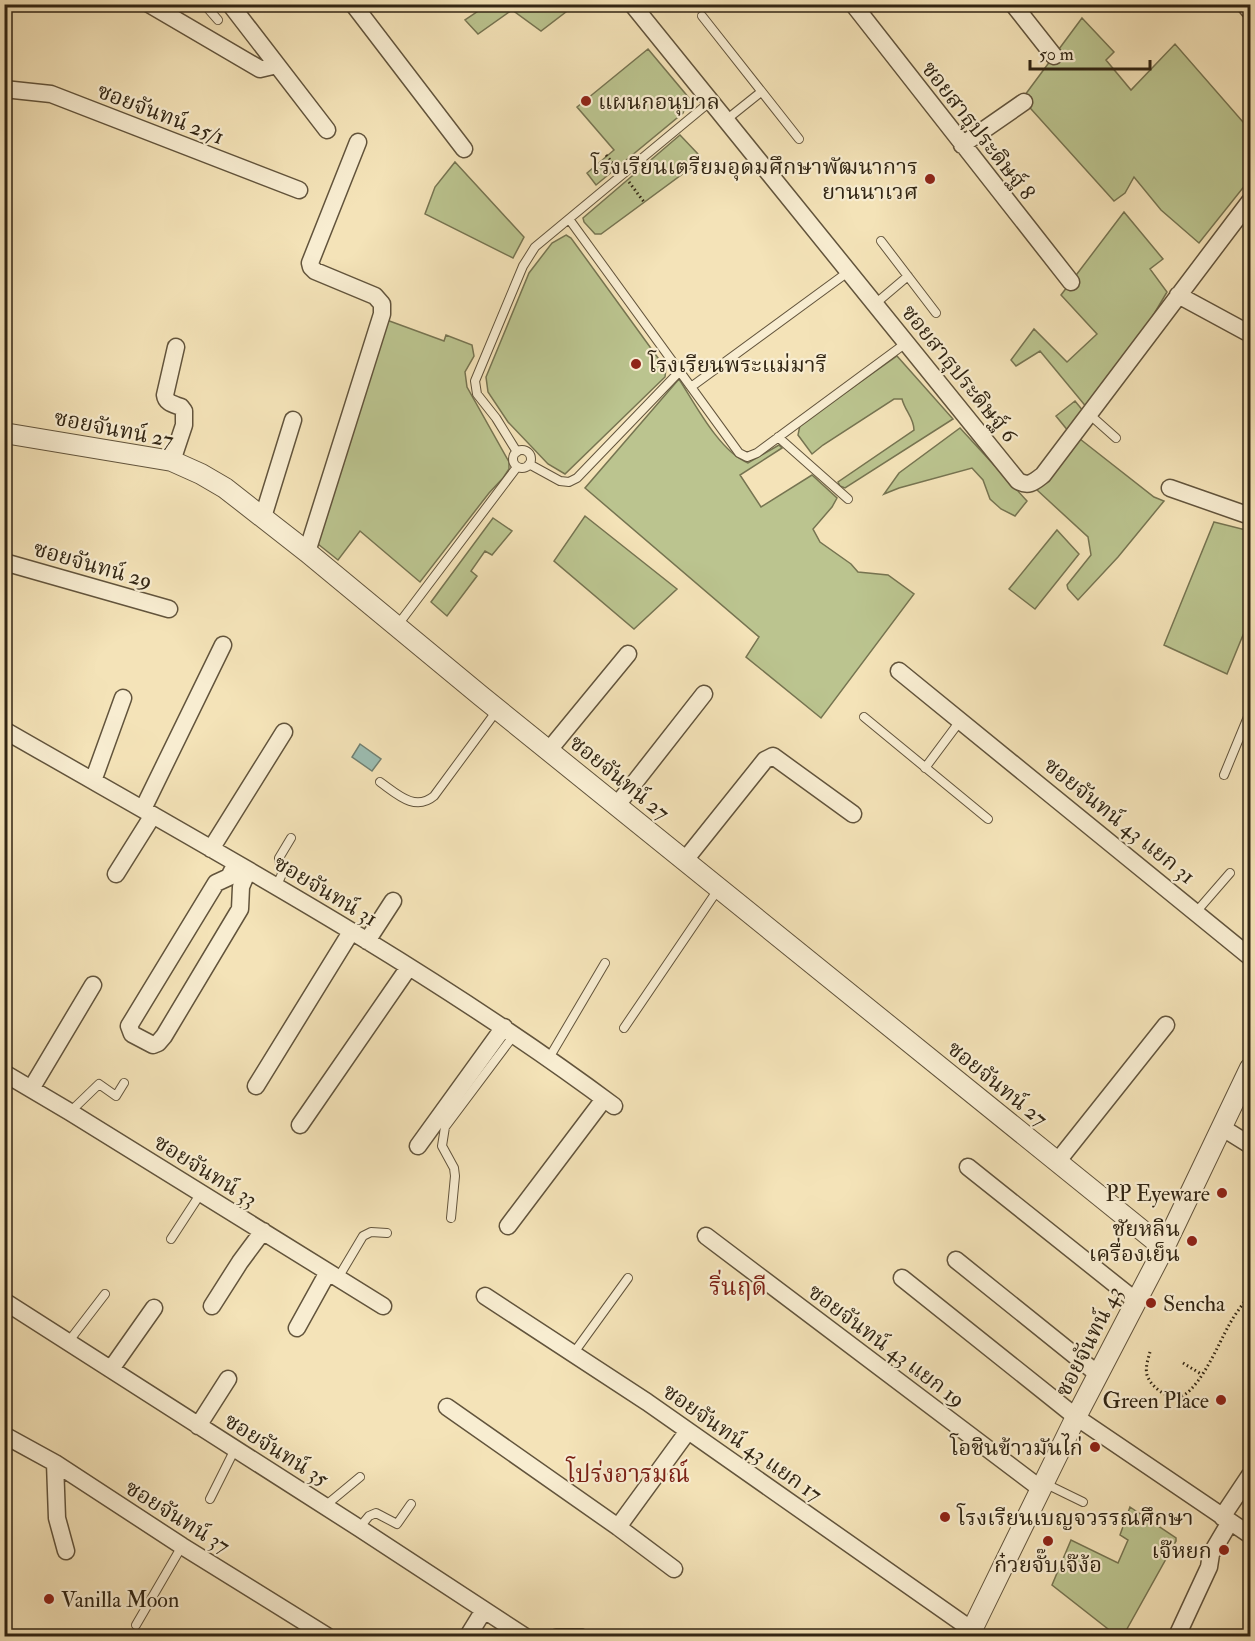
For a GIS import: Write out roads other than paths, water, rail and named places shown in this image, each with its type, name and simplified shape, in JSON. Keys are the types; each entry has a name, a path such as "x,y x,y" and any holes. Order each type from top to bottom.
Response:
{"street":[{"path":"149,4 260,69 277,64"},
{"path":"230,4 327,130"},
{"path":"353,4 464,149"},
{"name":"ซอยสาธุประดิษฐ์ 6","path":"632,4 1017,481 1025,485 1031,484 1043,475 1251,201"},
{"name":"ซอยสาธุประดิษฐ์ 8","path":"853,4 962,146 1071,282"},
{"path":"1013,4 1054,56"},
{"path":"1244,4 1251,11"},
{"name":"ซอยจันทน์ 25/1","path":"4,89 51,94 299,190"},
{"path":"962,146 1024,102"},
{"path":"307,552 382,314 382,304 375,296 315,271 310,263 358,142"},
{"path":"1178,295 1251,334"},
{"path":"172,461 185,418 181,407 170,403 165,394 176,347"},
{"path":"263,518 293,420"},
{"name":"ซอยจันทน์ 27","path":"4,432 172,461 225,488 307,552 1164,1248"},
{"path":"1170,488 1251,516"},
{"name":"ซอยจันทน์ 29","path":"4,562 169,609"},
{"path":"117,874 148,812 223,645"},
{"path":"549,750 628,654"},
{"name":"ซอยจันทน์ 43 แยก 31","path":"898,670 1251,957"},
{"path":"617,805 704,694"},
{"path":"93,781 123,698"},
{"name":"ซอยจันทน์ 31","path":"4,730 367,941 509,1031 609,1102 508,1226"},
{"path":"211,849 284,732"},
{"path":"685,860 765,760 773,756 853,814"},
{"path":"242,867 240,909 164,1036 153,1045 132,1034 129,1026 216,883 242,867"},
{"path":"367,941 393,901"},
{"path":"256,1086 351,932"},
{"path":"300,1125 409,968"},
{"path":"31,1089 93,985"},
{"path":"1057,1162 1166,1024"},
{"path":"418,1146 509,1031"},
{"name":"ซอยจันทน์ 43","path":"970,1633 1076,1417 1164,1248 1251,1068"},
{"name":"ซอยจันทน์ 33","path":"4,1073 383,1306"},
{"path":"1221,1127 1251,1145"},
{"path":"968,1167 1136,1301"},
{"path":"212,1306 263,1231"},
{"name":"ซอยจันทน์ 43 แยก 19","path":"706,1236 1043,1486"},
{"path":"956,1260 1099,1375"},
{"path":"297,1328 333,1275"},
{"path":"902,1278 1076,1417 1251,1535"},
{"name":"ซอยจันทน์ 43 แยก 17","path":"485,1296 688,1431 970,1633"},
{"name":"ซอยจันทน์ 35","path":"4,1301 360,1528 524,1636"},
{"path":"111,1369 154,1308"},
{"path":"198,1426 228,1379"},
{"path":"447,1407 674,1569"},
{"path":"618,1527 688,1431"},
{"name":"ซอยจันทน์ 37","path":"4,1435 55,1463 182,1546 327,1636"},
{"path":"55,1463 57,1518 66,1551"},
{"path":"1177,1636 1209,1567 1211,1554 1226,1520 1251,1475"},
{"path":"468,1636 484,1610"}],"lane":[{"path":"204,4 218,20"},
{"path":"702,16 799,139"},
{"path":"726,120 761,92"},
{"path":"517,452 496,418 477,394 475,381 524,266 535,247 711,101"},
{"path":"569,219 740,453 747,457 757,453 906,343"},
{"path":"881,241 936,313"},
{"path":"692,387 848,272"},
{"path":"875,304 908,276"},
{"path":"529,464 560,481 569,482 578,478 680,371"},
{"path":"1089,414 1116,438"},
{"path":"778,437 848,498"},
{"path":"523,450 531,458 529,464 525,468 517,467 513,459 517,452 523,450"},
{"path":"397,626 517,467"},
{"path":"380,782 413,802 428,801 498,708"},
{"path":"1224,775 1251,712"},
{"path":"864,717 988,819"},
{"path":"925,768 960,721"},
{"path":"276,887 282,874 279,858 291,838"},
{"path":"1197,911 1230,873"},
{"path":"624,1028 719,888"},
{"path":"549,1058 605,963"},
{"path":"451,1218 455,1176 454,1168 442,1146 445,1127 509,1031"},
{"path":"70,1112 99,1084 116,1096 124,1083"},
{"path":"171,1239 201,1193"},
{"path":"333,1275 363,1236 371,1232 387,1233"},
{"path":"573,1354 628,1278"},
{"path":"69,1341 105,1294"},
{"path":"210,1498 235,1449"},
{"path":"325,1506 360,1477"},
{"path":"1043,1486 1083,1502"},
{"path":"360,1528 369,1516 376,1514 397,1524 411,1504"},
{"path":"136,1625 182,1546"},
{"path":"550,1636 556,1633 582,1633"}],"water":[{"path":"360,744 381,759 372,771 352,757"}],"place":[{"name":"แผนกอนุบาล","path":"586,101"},
{"name":"โรงเรียนเตรียมอุดมศึกษาพัฒนาการ ยานนาเวศ","path":"930,179"},
{"name":"โรงเรียนพระแม่มารี","path":"636,364"},
{"name":"PP Eyeware","path":"1222,1193"},
{"name":"ชัยหลิน เครื่องเย็น","path":"1192,1241"},
{"name":"Sencha","path":"1151,1303"},
{"name":"Green Place","path":"1221,1400"},
{"name":"โอชินข้าวมันไก่","path":"1095,1447"},
{"name":"โรงเรียนเบญจวรรณศึกษา","path":"945,1517"},
{"name":"ก๋วยจั๊บเจ๊ง้อ","path":"1048,1541"},
{"name":"เจ๊หยก","path":"1224,1550"},
{"name":"Vanilla Moon","path":"49,1599"}],"district":[{"name":"ริ่นฤดี","path":"738,1287"},
{"name":"โปร่งอารมณ์","path":"628,1474"}]}
